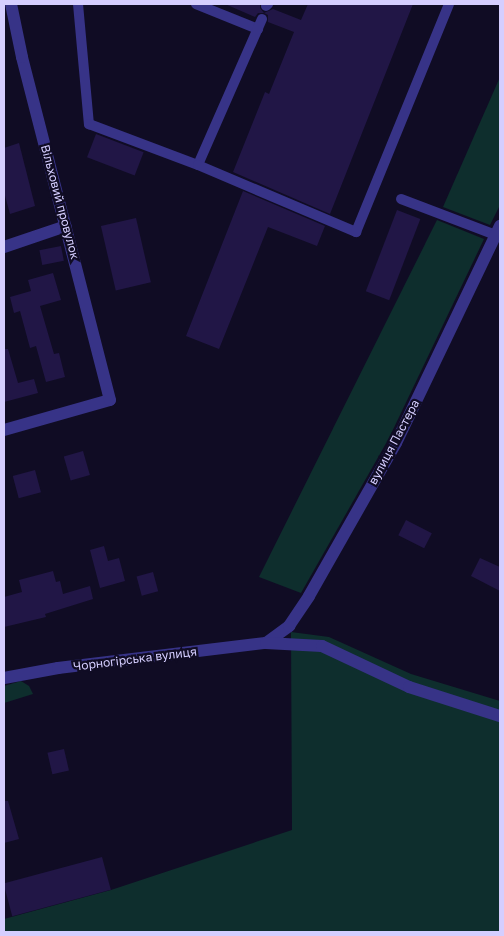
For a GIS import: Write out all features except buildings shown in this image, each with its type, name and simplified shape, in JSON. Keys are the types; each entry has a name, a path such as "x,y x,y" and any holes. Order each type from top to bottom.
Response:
{"street":[{"name":"Вільховий провулок","path":"4,430 110,400 22,57 11,4"},
{"path":"4,247 66,226"},
{"name":"вулиця Пастера","path":"266,643 289,626 309,596 386,460 498,231"},
{"name":"Чорногірська вулиця","path":"4,678 50,669 266,643 322,646 409,687 500,716"}],"lane":[{"path":"78,4 89,124 198,165 356,232 449,4"},
{"path":"196,4 260,24 198,165"},
{"path":"401,199 498,231"}],"green space":[{"path":"500,77 500,205 490,225 443,207"},
{"path":"437,220 484,239 389,438 301,593 259,577"},
{"path":"291,632 329,637 411,674 500,701 500,932 4,932 4,919 111,890 292,830"},
{"path":"21,681 29,686 33,694 4,703 4,686"}]}
